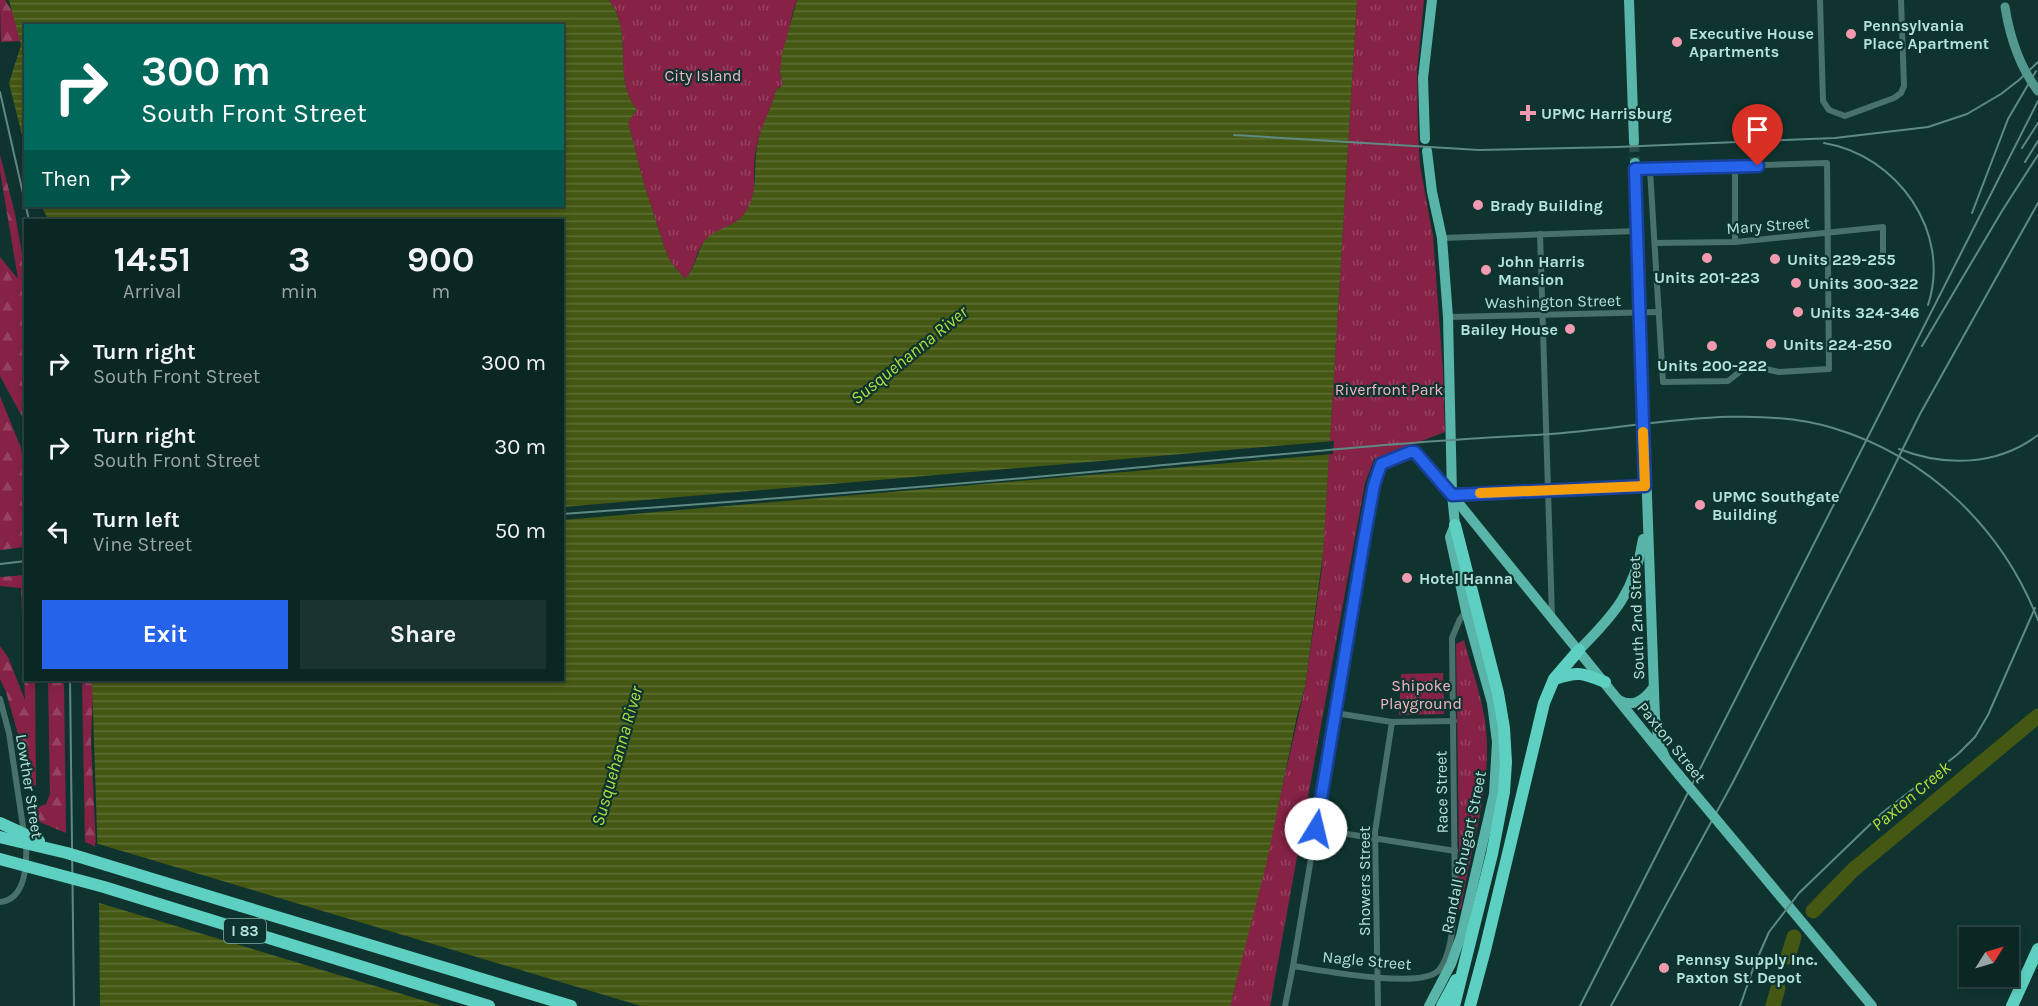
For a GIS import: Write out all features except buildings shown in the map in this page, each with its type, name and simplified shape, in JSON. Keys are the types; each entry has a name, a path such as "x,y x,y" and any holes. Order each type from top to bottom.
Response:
{"highway":[{"path":"1455,525 1498,693 1504,728 1506,762 1504,792 1492,854 1455,1006"},
{"path":"1470,1006 1538,724 1554,679 1579,650"},
{"path":"1554,679 1570,674 1586,674 1605,682"},
{"path":"0,823 67,853"},
{"name":"I 83","path":"0,837 67,853 571,1006"},
{"name":"I 83","path":"0,859 104,888 489,1006"},
{"path":"1474,1006 1485,950"},
{"path":"2012,1006 2038,950"},
{"path":"1442,1006 1464,963"}],"main road":[{"path":"1425,139 1423,78 1432,0"},
{"path":"1629,0 1634,142"},
{"path":"2005,7 2009,30 2018,57 2038,92"},
{"name":"Randall Shugart Street","path":"1427,151 1431,192 1442,238 1448,317 1452,495 1455,525 1450,537 1466,611 1492,703 1497,742 1496,776 1461,936 1451,964 1430,1006"},
{"name":"South 2nd Street","path":"1635,166 1653,688 1656,732 1665,758"},
{"name":"Paxton Street","path":"1452,495 1665,758 1872,1006"},
{"name":"South 2nd Street","path":"1579,650 1615,612 1632,584 1642,548 1646,512"},
{"path":"1619,700 1627,704 1635,703 1644,698 1653,688"}],"street":[{"path":"1820,0 1823,101 1828,110 1845,116 1894,98 1901,93 1904,86 1901,0"},
{"path":"1635,166 1650,170 1827,163 1828,369 1779,372 1756,367 1742,370 1728,381 1663,382 1650,170"},
{"path":"1735,166 1735,242"},
{"name":"Mary Street","path":"1655,243 1735,242 1883,227 1883,252"},
{"path":"1442,238 1637,231"},
{"path":"1540,234 1552,617"},
{"name":"Washington Street","path":"1448,317 1659,312"},
{"path":"1285,1006 1374,485 1381,464 1415,452 1452,495 1645,486"},
{"name":"Race Street","path":"1436,972 1444,962 1452,932 1455,903 1452,638 1466,611"},
{"name":"Lowther Street","path":"0,699 9,733 26,847 22,884 13,897 0,902"},
{"path":"1335,713 1392,722 1454,722"},
{"name":"Showers Street","path":"1378,1006 1376,832 1392,722"},
{"path":"1316,829 1455,852"},
{"name":"Nagle Street","path":"1293,966 1377,978 1420,978 1436,972"}],"green space":[{"path":"0,0 5,0 20,24 24,41 1,42"},
{"name":"City Island","path":"609,0 797,0 780,72 783,85 776,90 757,147 751,203 742,217 704,242 685,279 670,261 644,184 628,122 637,110 629,97 625,84 621,27 617,13"},
{"name":"Riverfront Park","path":"1357,0 1424,0 1417,72 1418,132 1420,165 1433,237 1445,432 1374,459 1365,483 1270,1006 1230,1006 1305,687 1322,568"},
{"path":"0,155 15,214 24,264 24,420 0,376 0,257 18,279 0,171"},
{"path":"0,396 21,448 24,467 24,547 0,550"},
{"path":"24,575 24,672 21,588 0,586 0,577"},
{"path":"1464,640 1483,711 1487,744 1480,815 1461,909 1456,910 1459,846 1456,644"},
{"path":"0,646 8,657 25,700 24,681 35,681 36,785 30,788 26,786 18,734 0,679"},
{"name":"Shipoke Playground","path":"1443,673 1444,714 1399,715 1401,674"},
{"path":"48,681 64,681 66,833 30,818 28,802 38,807 46,804 50,794"},
{"path":"82,681 91,681 93,689 91,742 96,847 85,842"}],"water":[{"name":"Susquehanna River","path":"9,0 609,0 617,13 621,27 625,84 629,97 637,110 628,122 644,184 670,261 685,279 708,237 741,218 750,205 753,196 758,142 776,90 783,85 780,72 782,54 797,0 1357,0 1323,554 1305,687 1266,865 1230,1006 100,1006 92,681 564,681 564,219 48,219 42,207 564,207 564,24 24,24 24,143 9,83 21,45"}],"pier":[{"path":"1334,441 1333,454 564,520 564,507"},
{"path":"95,843 641,1006 442,1006 96,902"}],"waterway":[{"name":"Paxton Creek","path":"1813,911 1853,870 2038,716"},
{"name":"Paxton Creek","path":"1788,957 1794,937"},
{"name":"Paxton Creek","path":"1773,1006 1778,988"}],"tunnel":[{"path":"1634,142 1635,163"}],"railway":[{"path":"1234,135 1479,150 1835,138 1928,127 1967,114 2001,94 2038,62"},
{"path":"1972,213 2008,119 2036,71"},
{"path":"0,92 24,198"},
{"path":"1580,1006 2038,101"},
{"path":"2022,148 2038,123"},
{"path":"2025,162 2038,141"},
{"path":"1824,143 1850,150 1874,163 1895,180 1912,201 1925,225 1932,251 1933,278 1928,305"},
{"path":"1922,346 2038,155"},
{"path":"1611,1006 1733,782 1920,414 2038,203"},
{"path":"26,207 29,219"},
{"path":"564,514 975,482 1377,446 1572,432 1686,420 1762,417 1798,420 1833,428 1868,441 1900,457 1931,477 1983,526 2023,587 2038,620"},
{"path":"1899,449 1934,459 1970,460 2005,453 2038,435"},
{"path":"0,564 24,561"},
{"path":"1740,1006 1769,932 1799,893 1882,813 1958,754 1975,737 1988,715 2035,608"},
{"path":"70,681 74,1006"}],"slow traffic":[{"path":"1480,493 1645,486 1643,432"}],"place":[{"name":"Pennsylvania Place Apartment","path":"1851,34"},
{"name":"Executive House Apartments","path":"1677,42"},
{"name":"UPMC Harrisburg","path":"1528,113"},
{"name":"Brady Building","path":"1478,205"},
{"name":"Units 201-223","path":"1707,258"},
{"name":"Units 229-255","path":"1775,259"},
{"name":"John Harris Mansion","path":"1486,270"},
{"name":"Units 300-322","path":"1796,283"},
{"name":"Units 324-346","path":"1798,312"},
{"name":"Bailey House","path":"1570,329"},
{"name":"Units 224-250","path":"1771,344"},
{"name":"Units 200-222","path":"1712,346"},
{"name":"UPMC Southgate Building","path":"1700,505"},
{"name":"Hotel Hanna","path":"1407,578"},
{"name":"Pennsy Supply Inc. Paxton St. Depot","path":"1664,968"}],"route":[{"path":"1316,829 1365,534 1374,485 1381,464 1415,452 1452,495 1645,486 1635,169 1758,166"}]}
